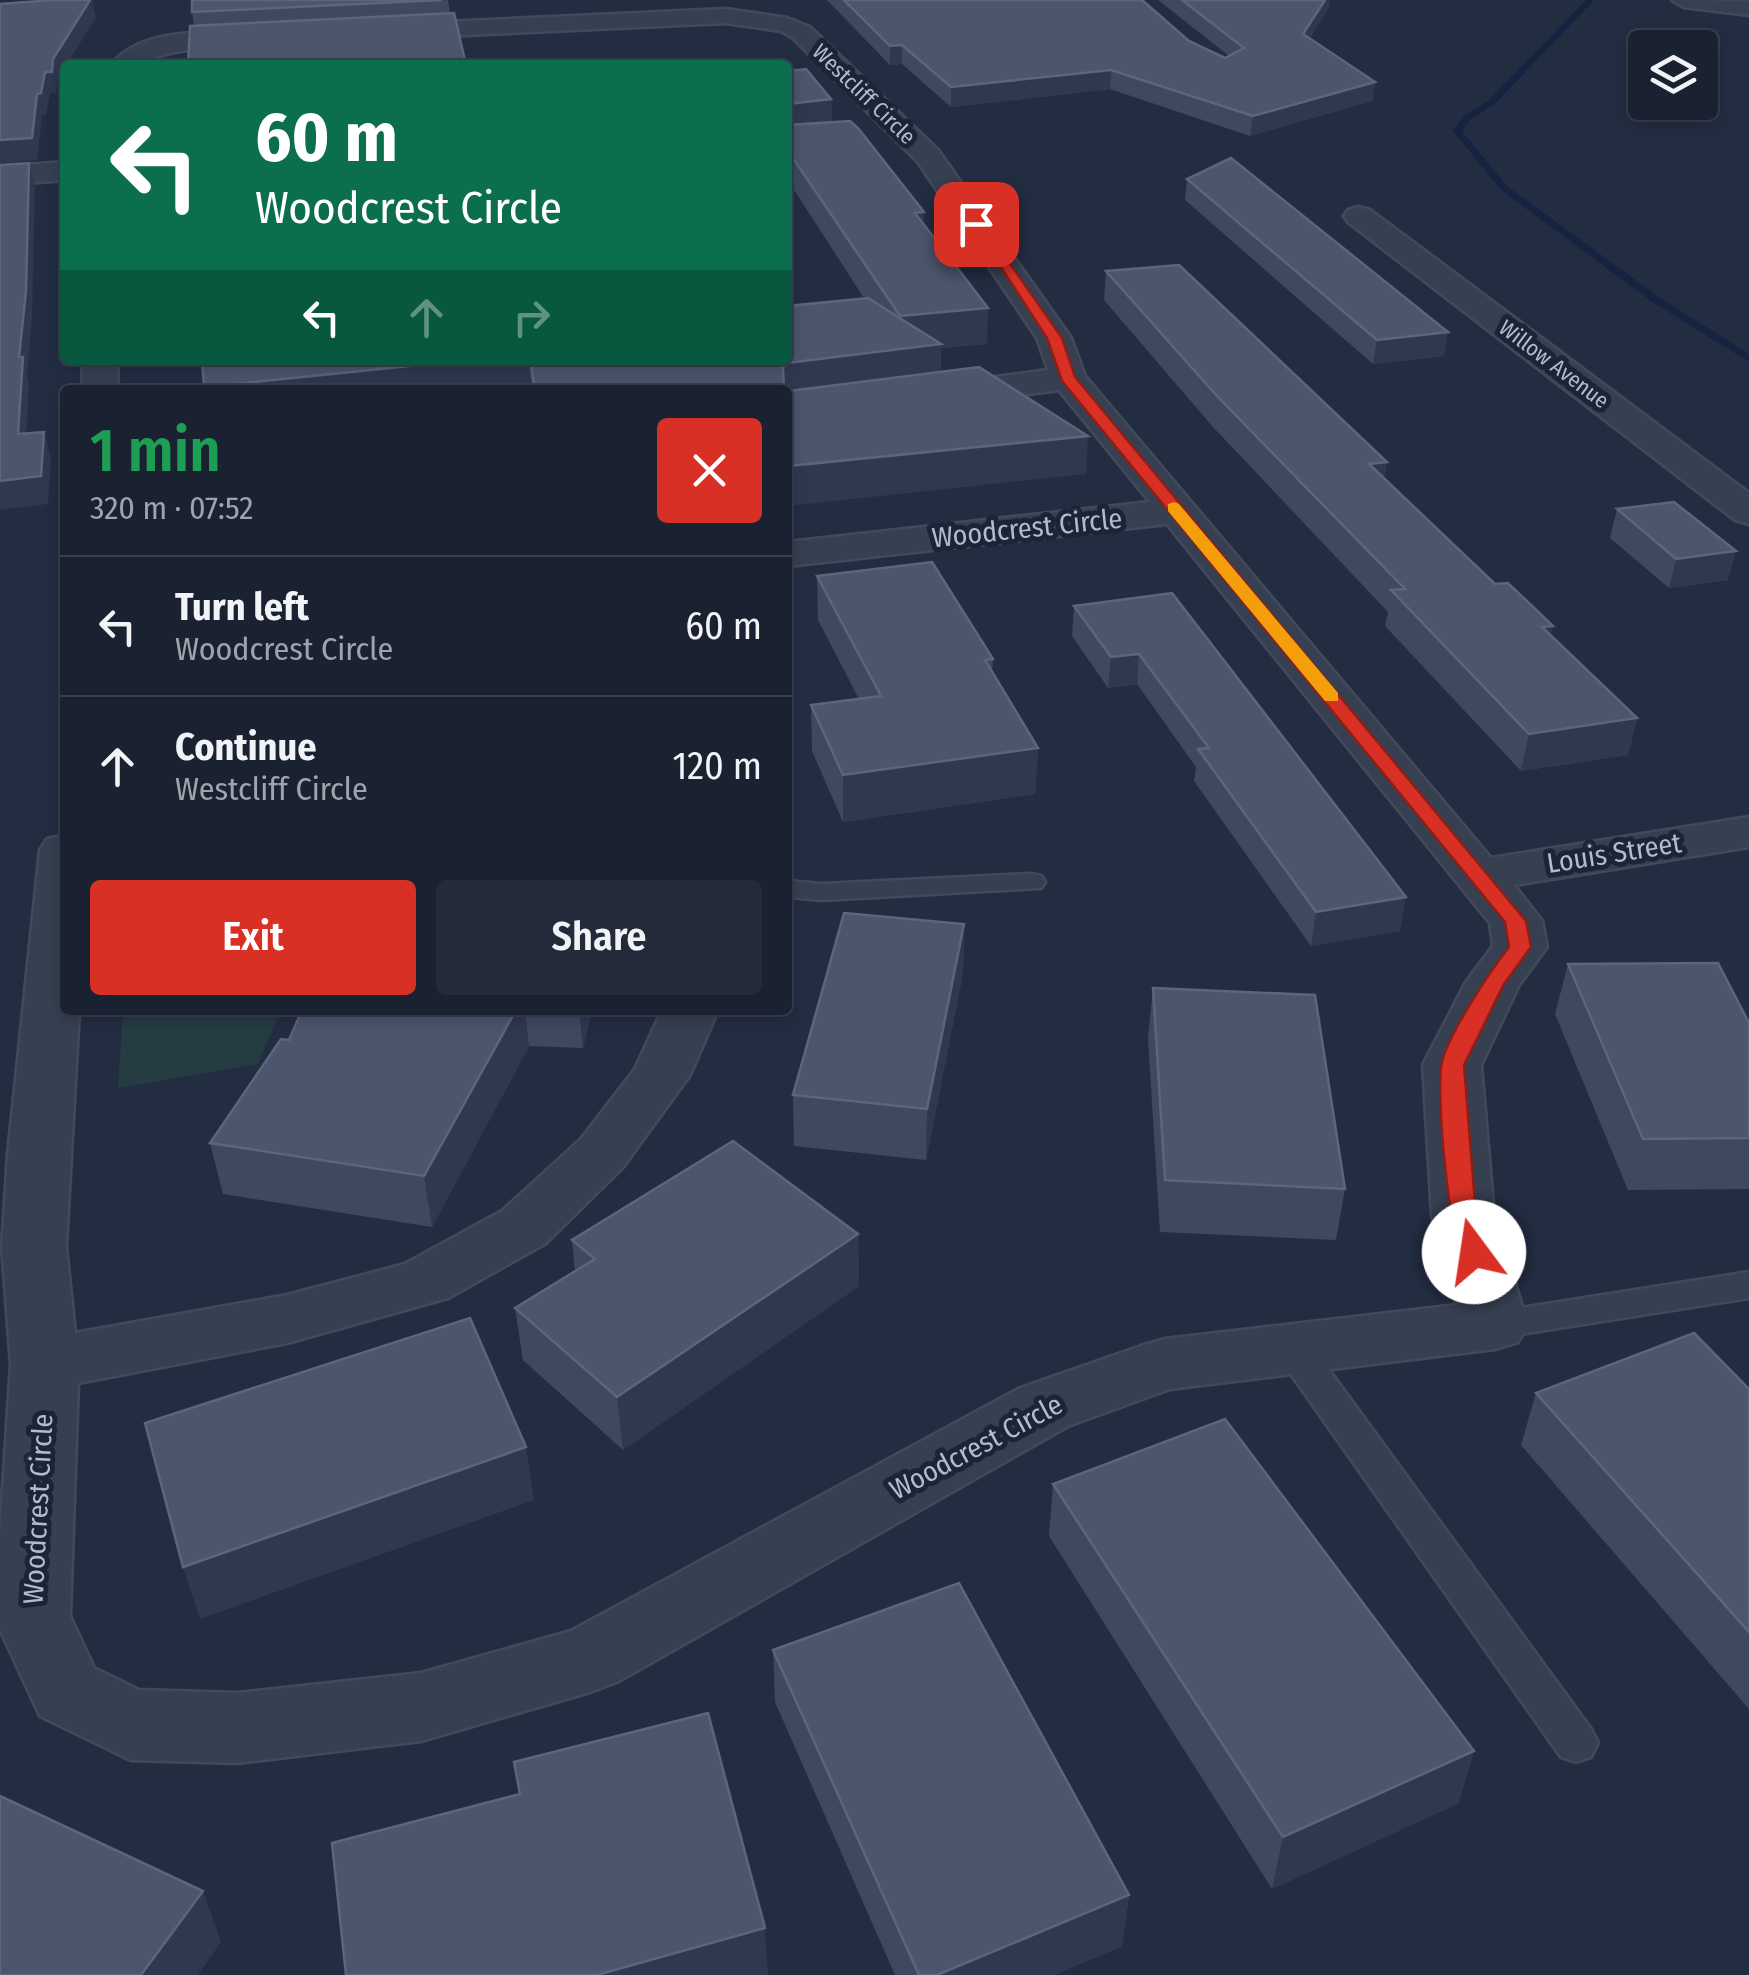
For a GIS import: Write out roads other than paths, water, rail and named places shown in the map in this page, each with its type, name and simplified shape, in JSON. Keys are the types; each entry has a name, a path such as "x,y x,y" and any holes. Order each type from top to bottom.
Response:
{"street":[{"path":"1684,0 1749,8"},
{"name":"Westcliff Circle","path":"356,34 687,17 764,19 800,32 928,156 1054,338 1068,378 1177,511"},
{"path":"130,60 137,54 176,44 300,37"},
{"path":"866,139 906,136"},
{"path":"0,160 60,155"},
{"path":"0,176 60,170"},
{"name":"Willow Avenue","path":"1359,216 1749,512"},
{"path":"792,414 1068,378"},
{"path":"1177,511 1516,921 1520,947 1493,982 1452,1065 1463,1216 1495,1325"},
{"name":"Woodcrest Circle","path":"792,554 1177,511"},
{"name":"Louis Street","path":"1479,875 1749,832"},
{"name":"Woodcrest Circle","path":"60,883 19,1157 34,1247 45,1364 32,1616 67,1692 132,1725 238,1728 420,1706 590,1659 1044,1406 1165,1364 1495,1325"},
{"path":"45,1364 287,1319 425,1282 524,1227 602,1153 660,1075 688,1015"}],"lane":[{"path":"792,889 822,892 1031,882"},
{"path":"1495,1325 1749,1284"},
{"path":"1292,1347 1576,1743"}],"waterway":[{"path":"1590,0 1491,103 1467,118 1457,131 1504,188 1655,299 1749,359"}]}
